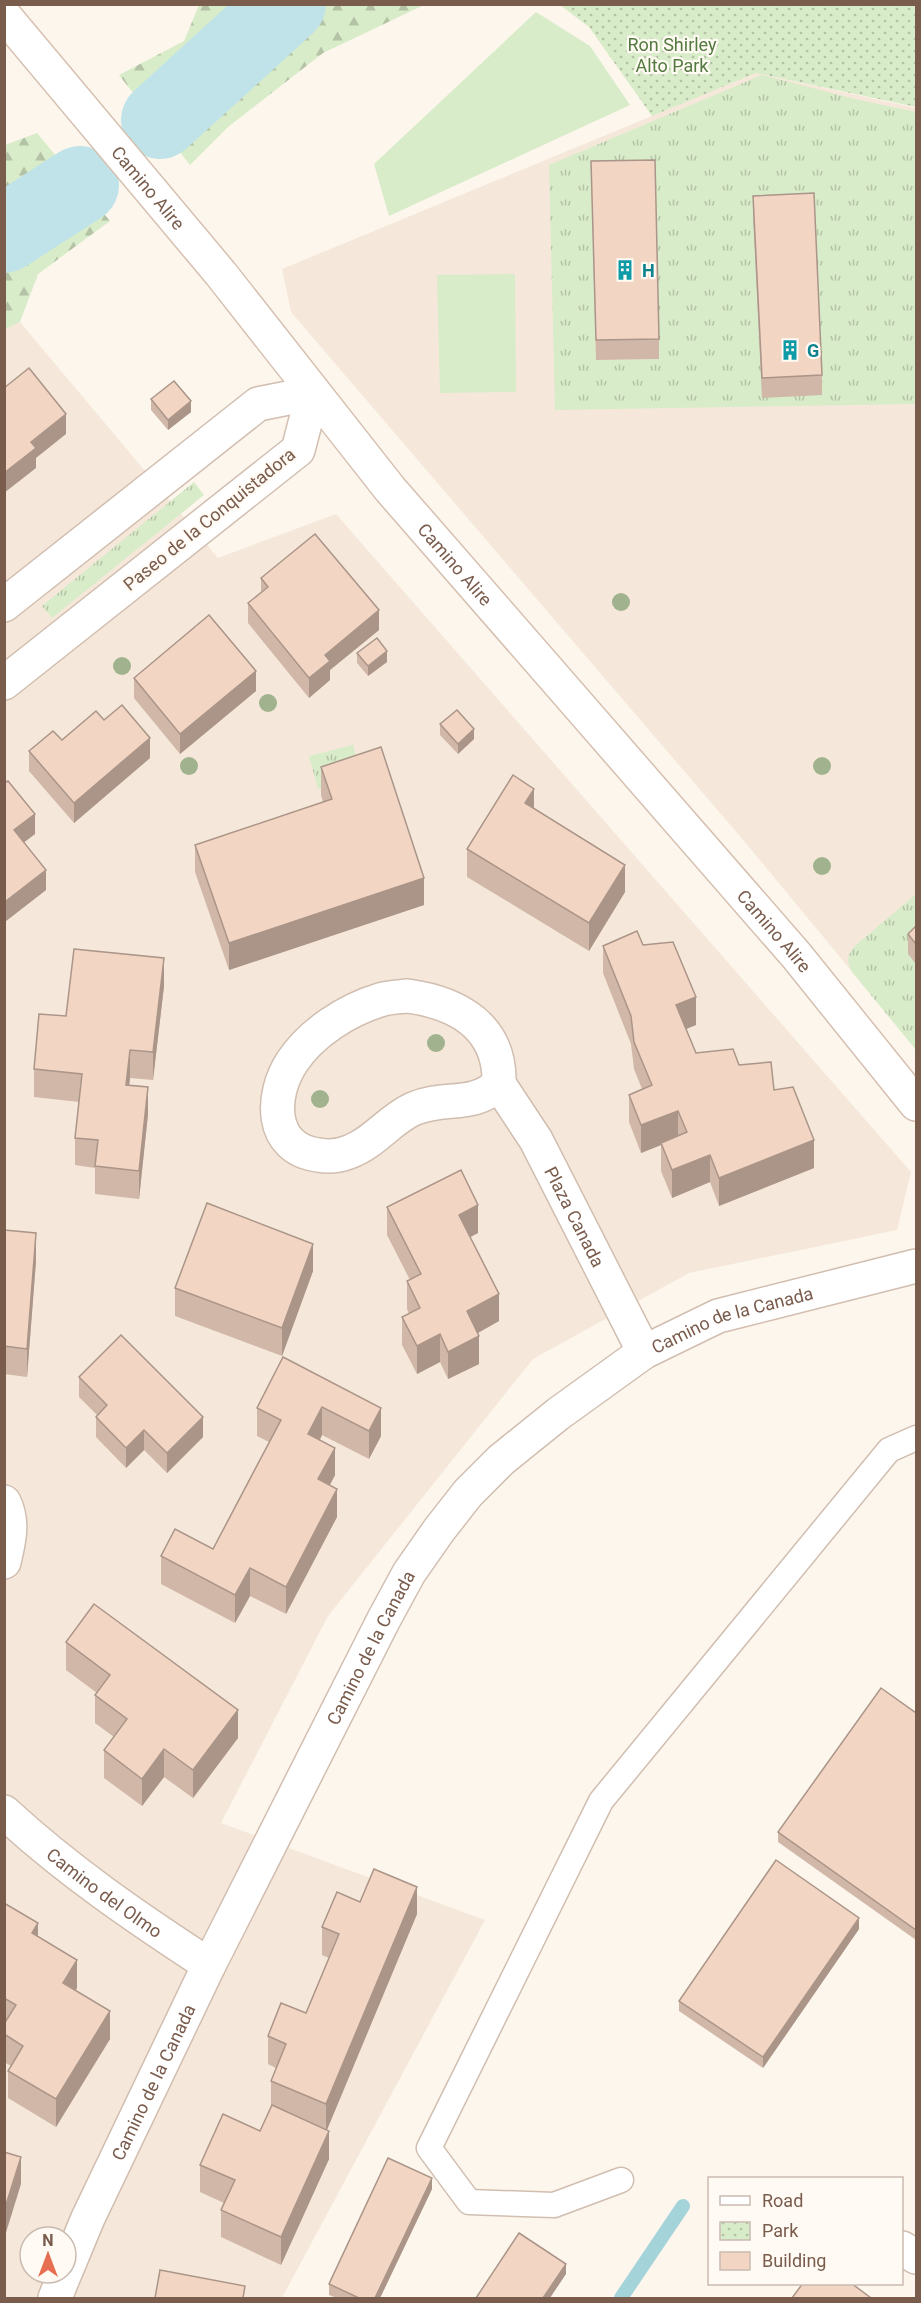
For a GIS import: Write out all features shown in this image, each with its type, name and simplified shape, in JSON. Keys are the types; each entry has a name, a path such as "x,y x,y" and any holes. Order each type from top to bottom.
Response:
{"street":[{"name":"Camino Alire","path":"4,15 220,274 390,489 796,956 916,1104"},
{"path":"4,605 258,404 313,393"},
{"name":"Paseo de la Conquistadora","path":"4,683 298,450 313,393"},
{"name":"Plaza Canada","path":"499,1084 487,1095 470,1100 424,1104 405,1113 363,1145 349,1152 327,1157 306,1154 289,1143 280,1126 277,1105 280,1084 292,1061 309,1041 332,1023 381,1000 408,996 432,999 457,1008 478,1026 493,1047 499,1068 499,1084 536,1140 644,1352"},
{"name":"Camino de la Canada","path":"78,2243 209,1965 384,1619 409,1573 438,1530 468,1493 501,1460 558,1414 644,1352 718,1316 916,1266"},
{"path":"4,1502 10,1513 11,1533 4,1562"},
{"name":"Camino del Olmo","path":"4,1812 92,1886 209,1965"},
{"path":"903,2249 916,2257"}],"lane":[{"path":"621,2180 554,2205 469,2202 429,2148 601,1801 889,1450 916,1438"}],"shaded area":[{"path":"756,73 916,108 916,1049 744,841 291,312 282,269"},
{"path":"20,322 218,558 336,514 911,1172 897,1230 689,1273 533,1359 328,1616 221,1823 485,1920 283,2296 286,2298 5,2298 4,329"}],"green space":[{"path":"199,4 424,5 323,53 228,127 190,165 119,75 184,41"},
{"name":"Ron Shirley Alto Park","path":"560,5 916,5 916,107 756,73 652,116 589,27"},
{"path":"536,12 590,46 630,105 389,216 374,164"},
{"path":"762,75 916,112 916,404 555,410 549,165","holes":["591,181 659,359 596,360"]},
{"path":"37,133 110,221 38,274 20,322 5,329 5,145"},
{"path":"515,274 516,392 440,393 437,275"},
{"path":"194,482 204,495 52,618 42,606"},
{"path":"353,745 362,778 318,789 309,756"},
{"path":"916,894 916,1050 852,972 848,961 856,945"}],"building":[{"name":"H","path":"655,160 659,339 596,340 591,161"},
{"name":"G","path":"814,193 822,375 762,378 753,196"},
{"path":"29,368 66,414 31,442 36,448 4,473 4,388"},
{"path":"174,381 191,401 168,420 151,399"},
{"path":"315,534 379,610 325,655 330,661 309,678 248,603 268,587 261,578"},
{"path":"209,615 256,671 180,734 134,678"},
{"path":"377,638 387,651 368,666 357,653"},
{"path":"122,705 150,738 74,803 29,751 53,731 62,740 96,711 104,720"},
{"path":"457,710 474,729 458,744 440,724"},
{"path":"381,747 424,878 229,943 195,845 332,799 321,767"},
{"path":"513,775 534,789 525,803 625,865 589,923 467,849"},
{"path":"8,781 35,814 14,830 46,870 6,901 4,899 4,783"},
{"path":"916,926 916,944 908,934"},
{"path":"637,931 643,945 673,942 696,997 676,1005 696,1053 733,1049 739,1065 771,1062 774,1090 793,1087 814,1140 719,1178 710,1155 672,1170 661,1143 687,1132 678,1111 641,1125 629,1095 652,1085 634,1042 631,1016 603,946"},
{"path":"74,949 164,958 153,1052 130,1050 126,1085 148,1087 139,1171 95,1166 98,1140 75,1138 82,1074 34,1069 39,1014 66,1016"},
{"path":"461,1170 478,1205 459,1215 499,1294 467,1311 479,1336 448,1352 440,1334 417,1346 402,1317 420,1308 407,1281 421,1274 387,1207"},
{"path":"207,1203 313,1244 282,1328 175,1288"},
{"path":"4,1230 36,1233 27,1349 4,1346"},
{"path":"121,1335 203,1417 167,1453 144,1430 126,1448 96,1417 107,1405 79,1377"},
{"path":"283,1357 381,1408 369,1431 322,1407 308,1434 335,1448 318,1479 337,1489 286,1587 250,1568 235,1595 161,1556 175,1529 213,1549 281,1420 257,1408"},
{"path":"94,1604 238,1710 193,1770 164,1749 142,1779 104,1750 127,1719 95,1695 110,1675 66,1642"},
{"path":"881,1688 916,1713 916,1930 778,1832"},
{"path":"776,1860 859,1918 763,2057 679,2001"},
{"path":"374,1869 417,1887 326,2104 271,2081 286,2044 268,2036 281,2003 306,2013 339,1934 322,1927 337,1892 360,1902"},
{"path":"4,1903 38,1923 32,1933 77,1960 63,1983 110,2011 56,2099 8,2071 23,2046 4,2034 4,2024 16,2005 4,1998"},
{"path":"272,2105 329,2131 281,2237 221,2210 235,2180 200,2165 223,2114 260,2131"},
{"path":"4,2152 21,2157 4,2211"},
{"path":"388,2158 432,2178 375,2298 359,2298 329,2284"},
{"path":"519,2233 566,2264 543,2298 476,2298"},
{"path":"160,2270 245,2286 243,2298 155,2298"},
{"path":"802,2285 854,2285 871,2298 792,2298"}],"waterway":[{"path":"160,120 287,4"},
{"path":"4,234 80,185"},
{"path":"621,2298 683,2206"}],"place":[{"name":"H","path":"625,270"},
{"name":"G","path":"790,350"}]}
